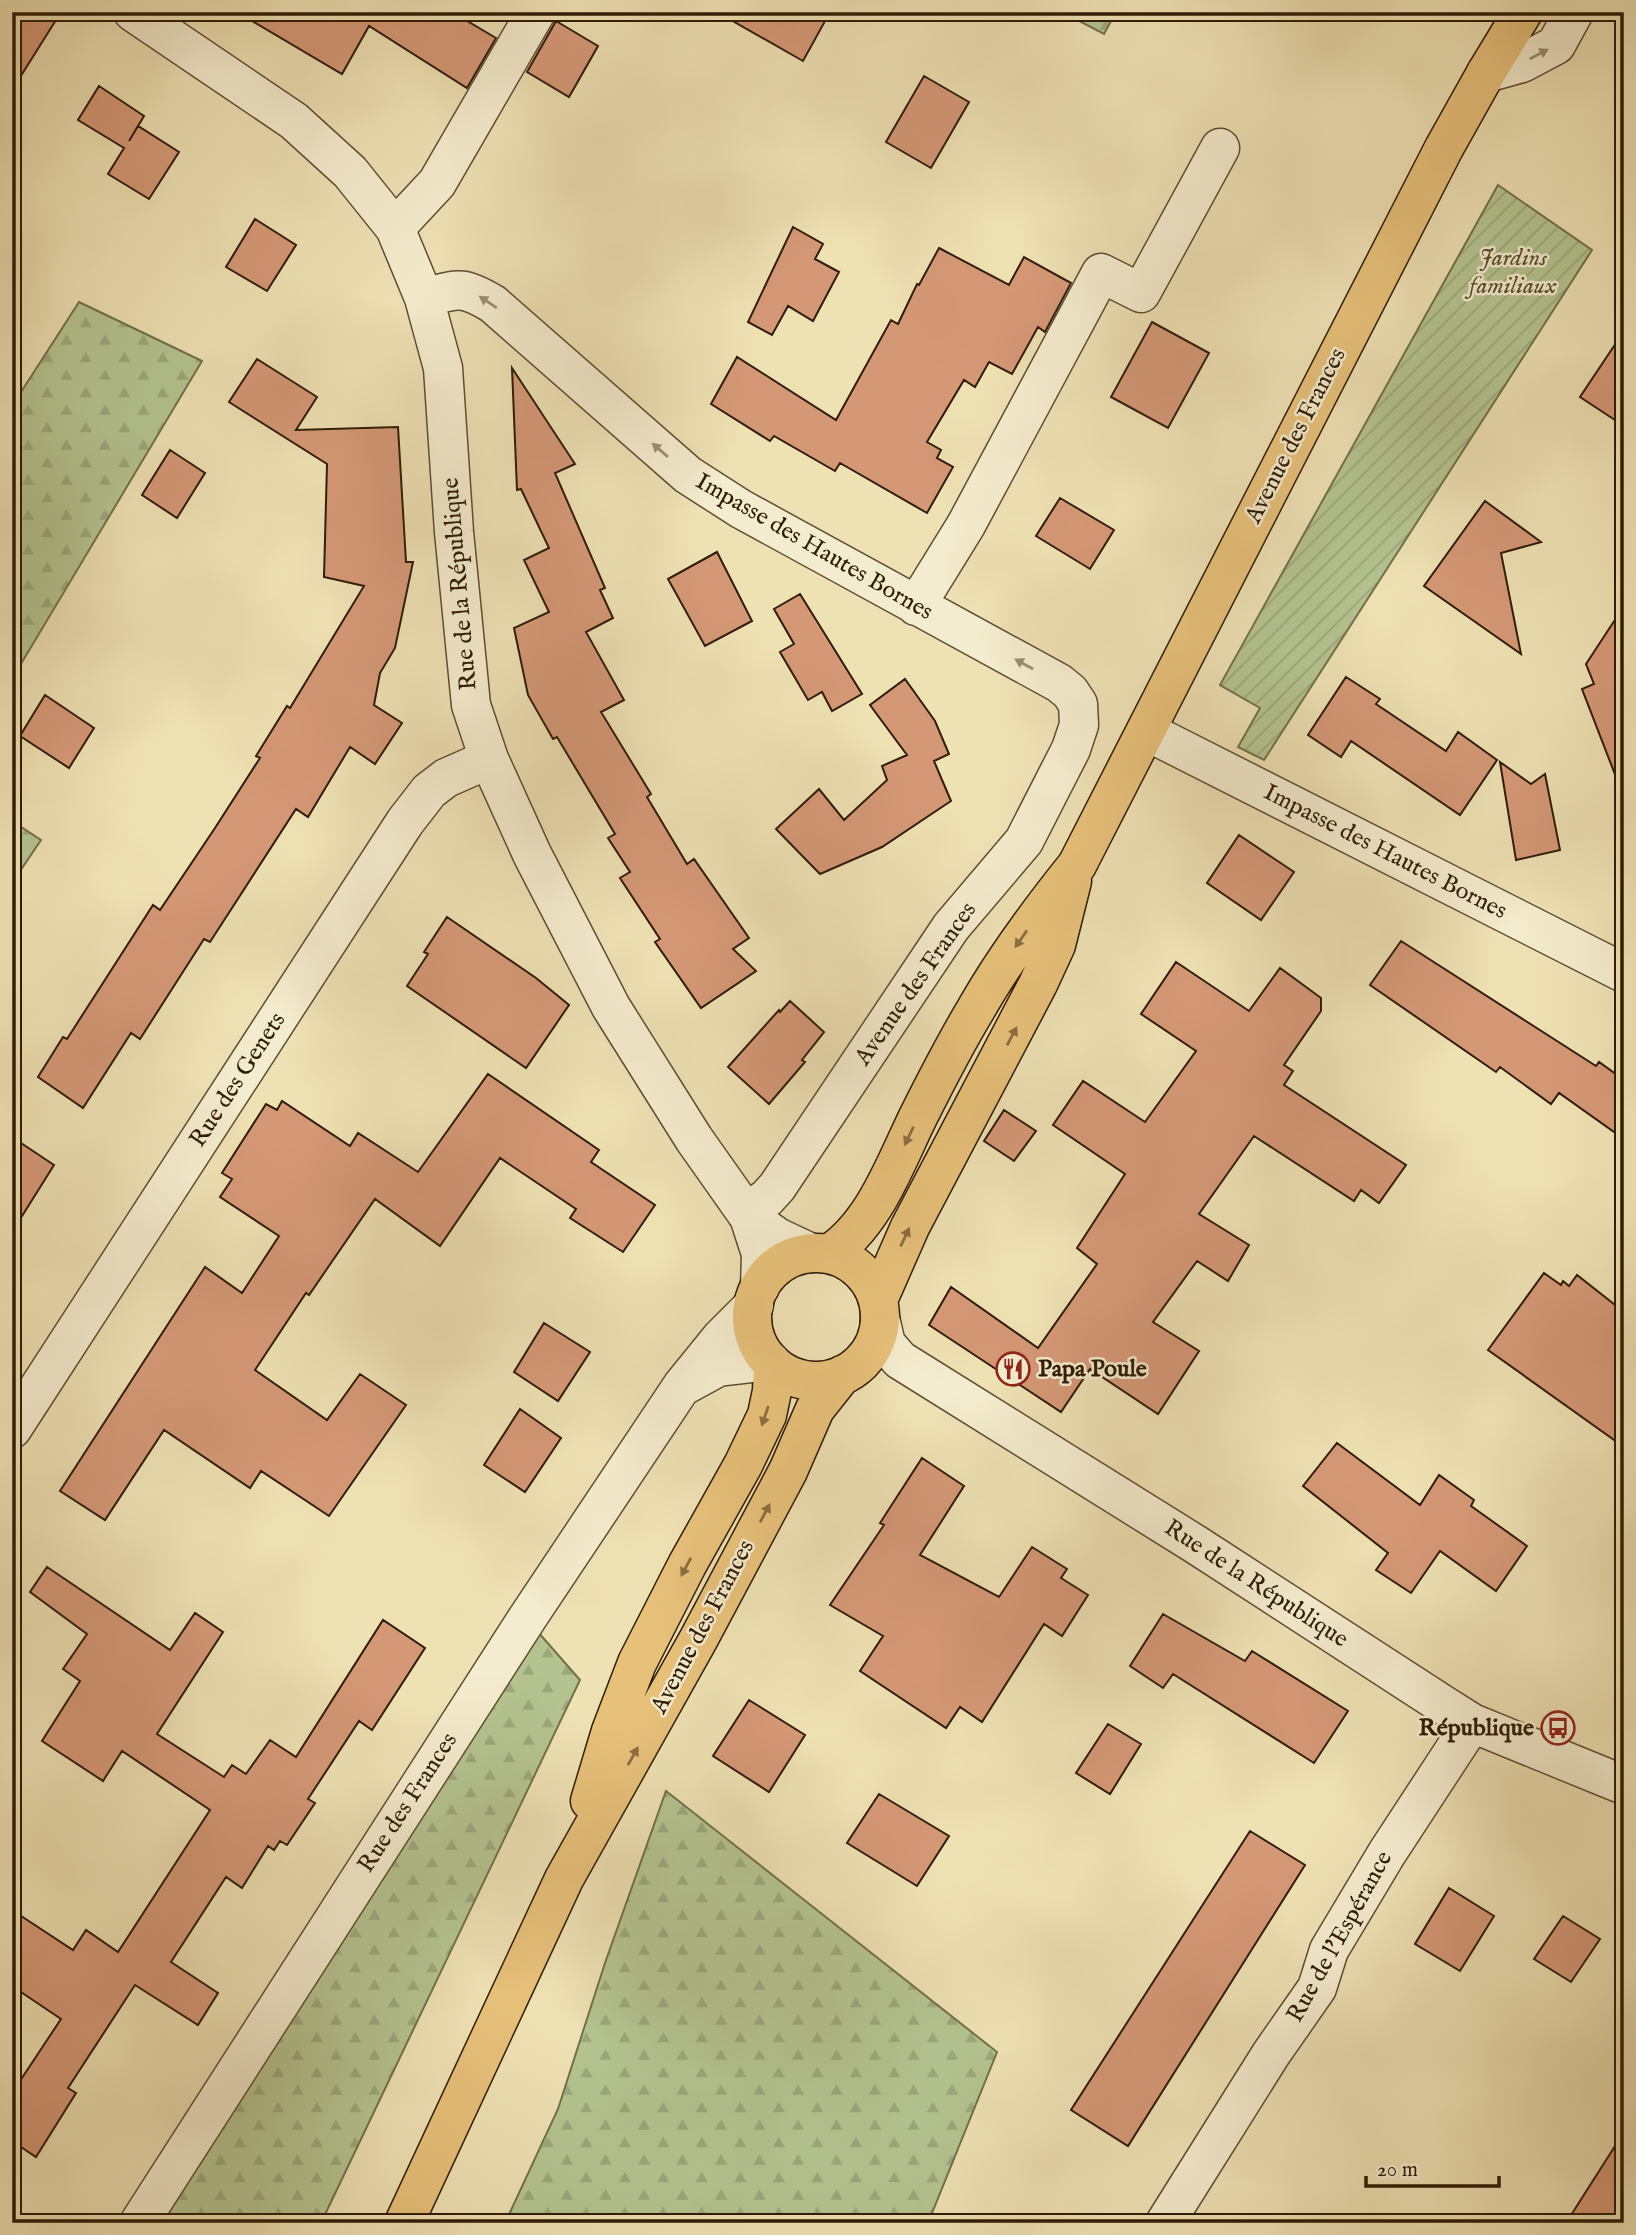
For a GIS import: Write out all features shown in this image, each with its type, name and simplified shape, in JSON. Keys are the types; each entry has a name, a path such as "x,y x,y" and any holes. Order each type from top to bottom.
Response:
{"main road":[{"name":"Avenue des Frances","path":"820,1254 850,1238 880,1194 942,1069 977,1007 1023,936 1077,865 1444,148 1523,12"},
{"name":"Avenue des Frances","path":"879,1309 909,1227 1056,945 1077,865"},
{"path":"820,1254 846,1260 860,1270 871,1284 879,1309 877,1335 870,1352 851,1369 828,1380 799,1378 784,1372 771,1362 761,1349 754,1332 752,1314 757,1296 777,1267 793,1257 820,1254"},
{"name":"Avenue des Frances","path":"564,1879 611,1731 637,1663 767,1415 772,1391 771,1362"},
{"name":"Avenue des Frances","path":"404,2223 564,1879 698,1640 788,1471 815,1409 851,1369"}],"street":[{"name":"Rue de la République","path":"133,12 294,121 350,172 395,228 424,298 443,368 454,532 471,705 489,759 532,854 611,1007 694,1139 748,1215 761,1254 757,1296"},
{"path":"395,228 437,183 536,12"},
{"path":"1486,73 1522,63 1556,45 1574,12"},
{"path":"916,607 966,525 1101,273 1141,293 1220,148"},
{"name":"Impasse des Hautes Bornes","path":"424,298 454,290 472,291 493,304 688,475 741,509 1059,683 1070,692 1078,704"},
{"name":"Avenue des Frances","path":"748,1215 777,1187 951,927 1024,841 1071,749 1079,725 1078,704"},
{"name":"Impasse des Hautes Bornes","path":"1146,731 1624,973"},
{"name":"Rue des Genets","path":"12,1429 405,822 429,792 446,778 489,759"},
{"name":"Rue de la République","path":"748,1215 777,1237 820,1254"},
{"name":"Rue des Frances","path":"139,2223 520,1629 682,1387 757,1296"},
{"name":"Rue de la République","path":"879,1309 886,1344 900,1360 1195,1544 1472,1723 1624,1785"},
{"path":"851,1369 881,1356 900,1360"},
{"name":"Rue des Frances","path":"682,1387 718,1367 771,1362"},
{"name":"Rue de l'Espérance","path":"1165,2223 1271,2054 1317,1988 1329,1950 1387,1853 1472,1723"}],"green space":[{"path":"1062,12 1116,12 1104,34"},
{"name":"Jardins familiaux","path":"1498,185 1592,250 1264,760 1238,747 1260,708 1220,685"},
{"path":"79,302 202,361 12,679 12,406"},
{"path":"12,821 41,840 12,883"},
{"path":"538,1632 580,1680 321,2223 162,2223"},
{"path":"666,1791 997,2052 928,2223 505,2223 558,2109 605,1963"}],"building":[{"path":"12,12 61,12 12,90"},
{"path":"237,12 452,12 496,38 467,88 369,26 342,74"},
{"path":"717,12 830,12 803,61"},
{"path":"556,21 598,46 569,97 527,72"},
{"path":"924,76 969,102 931,168 886,142"},
{"path":"99,86 144,116 138,126 179,152 149,199 108,174 124,148 78,120"},
{"path":"255,219 296,245 267,291 226,267"},
{"path":"793,227 823,244 815,259 839,272 813,321 788,306 772,335 748,322"},
{"path":"939,248 1009,285 1024,257 1071,283 1045,332 1038,327 1012,374 989,362 975,387 964,380 927,442 941,450 937,458 953,467 927,513 840,463 835,471 774,436 770,441 711,404 737,357 836,420 891,320 898,324 917,284 919,285"},
{"path":"1152,322 1209,353 1168,428 1111,397"},
{"path":"1624,331 1624,426 1580,397"},
{"path":"257,359 317,397 296,430 398,427 406,562 413,562 395,648 380,673 374,705 402,723 375,764 350,747 308,817 296,809 210,942 204,939 140,1039 131,1033 83,1108 38,1077 63,1037 67,1039 153,905 160,910 215,828 260,758 256,756 287,706 290,708 364,586 324,577 327,464 229,402"},
{"path":"512,368 575,464 555,473 605,588 600,590 613,618 586,632 624,700 601,712 651,794 647,797 687,864 694,859 749,938 733,949 756,971 701,1008 655,942 660,939 620,878 630,872 608,838 615,834 557,737 553,739 528,695 514,628 549,612 524,560 549,548 521,489 517,490"},
{"path":"170,450 205,473 177,518 142,495"},
{"path":"1060,498 1114,530 1090,569 1036,536"},
{"path":"1485,501 1541,542 1501,553 1521,654 1424,586"},
{"path":"717,552 752,621 705,646 668,579"},
{"path":"800,594 862,694 832,711 822,692 808,700 780,652 794,644 774,609"},
{"path":"1624,606 1624,790 1621,790 1582,689 1594,684 1586,664"},
{"path":"1346,677 1380,699 1376,704 1446,751 1458,732 1497,760 1460,815 1351,741 1341,757 1308,735"},
{"path":"905,679 935,721 949,754 934,761 951,801 882,847 820,874 776,829 819,789 844,820 887,780 882,766 907,755 870,705"},
{"path":"45,695 94,728 69,768 20,736"},
{"path":"1500,762 1531,784 1545,774 1560,850 1516,860"},
{"path":"1239,835 1294,872 1261,920 1207,883"},
{"path":"447,917 536,978 569,1005 526,1068 407,986 428,954 424,952"},
{"path":"1401,941 1596,1066 1599,1062 1624,1080 1624,1139 1559,1093 1551,1104 1500,1067 1496,1072 1370,985"},
{"path":"1176,962 1249,1011 1280,968 1321,998 1321,1011 1284,1065 1293,1071 1284,1085 1406,1165 1379,1203 1361,1190 1354,1201 1254,1136 1199,1214 1249,1245 1228,1281 1197,1261 1153,1322 1199,1351 1158,1414 1090,1369 1061,1412 929,1325 951,1287 1038,1348 1097,1264 1077,1248 1125,1174 1053,1125 1083,1081 1145,1122 1196,1051 1141,1014"},
{"path":"790,1001 824,1032 802,1060 805,1062 769,1104 728,1067"},
{"path":"488,1074 599,1150 591,1162 655,1205 623,1252 570,1218 576,1209 500,1158 440,1246 375,1199 309,1295 306,1293 255,1370 327,1420 360,1374 406,1405 329,1516 261,1471 250,1488 164,1430 105,1520 60,1491 205,1267 242,1293 279,1236 220,1197 232,1179 222,1173 266,1104 277,1110 282,1101 350,1146 358,1133 418,1172"},
{"path":"1004,1110 1036,1131 1014,1161 984,1141"},
{"path":"12,1137 54,1165 12,1232"},
{"path":"1544,1273 1561,1285 1563,1281 1569,1286 1577,1275 1624,1312 1624,1447 1488,1350"},
{"path":"544,1323 590,1352 558,1401 514,1372"},
{"path":"520,1409 561,1438 525,1492 484,1465"},
{"path":"1337,1443 1420,1505 1439,1475 1474,1500 1471,1506 1527,1546 1496,1591 1440,1551 1411,1593 1376,1570 1388,1553 1303,1486"},
{"path":"922,1458 964,1486 920,1555 999,1597 1032,1547 1067,1569 1061,1578 1088,1595 1062,1636 1044,1624 982,1722 960,1707 946,1728 860,1671 883,1636 830,1605 884,1525 880,1523"},
{"path":"47,1567 170,1650 195,1613 223,1632 157,1734 224,1777 232,1765 246,1774 270,1740 296,1757 383,1620 425,1648 372,1730 359,1721 308,1799 315,1803 287,1845 280,1841 274,1850 268,1846 242,1888 226,1877 171,1962 218,1993 198,2025 135,1985 68,2088 76,2093 36,2157 12,2141 12,2093 61,2019 12,1986 12,1910 73,1950 86,1930 118,1952 210,1810 122,1751 103,1781 42,1741 80,1681 63,1669 87,1634 30,1592"},
{"path":"1163,1614 1245,1661 1252,1651 1348,1711 1314,1763 1173,1674 1163,1688 1130,1666"},
{"path":"749,1700 805,1735 769,1792 713,1756"},
{"path":"1108,1724 1141,1744 1110,1794 1076,1773"},
{"path":"879,1794 949,1836 917,1886 847,1843"},
{"path":"1250,1831 1305,1865 1128,2146 1071,2110"},
{"path":"1449,1888 1494,1916 1460,1971 1415,1944"},
{"path":"1563,1916 1600,1939 1571,1982 1534,1959"},
{"path":"1624,2132 1624,2223 1566,2223"}],"place":[{"name":"Papa Poule","path":"1013,1369"},
{"name":"République","path":"1558,1728"}]}
